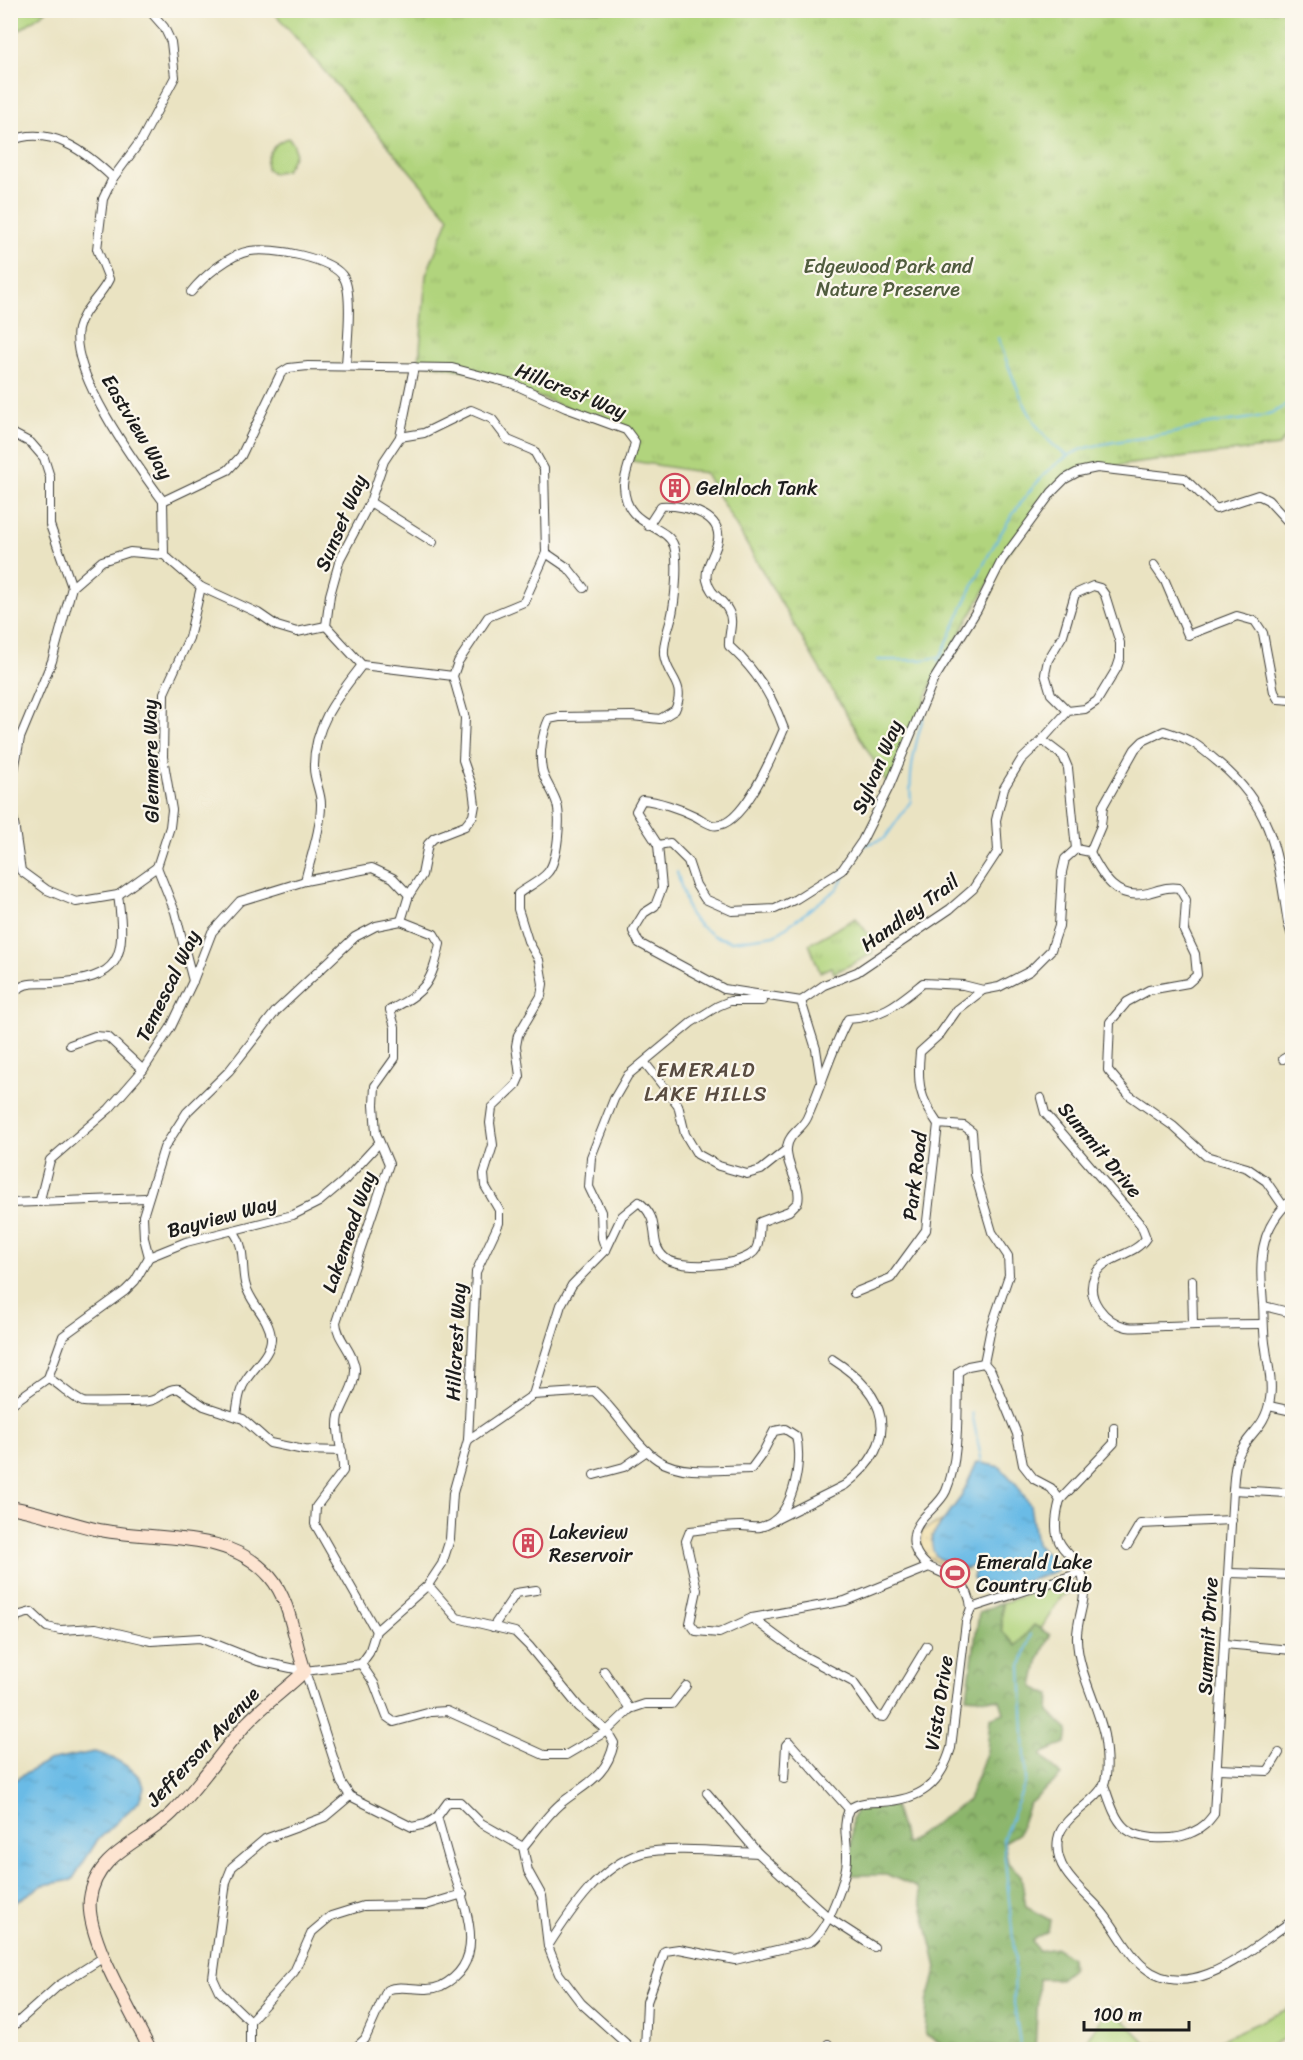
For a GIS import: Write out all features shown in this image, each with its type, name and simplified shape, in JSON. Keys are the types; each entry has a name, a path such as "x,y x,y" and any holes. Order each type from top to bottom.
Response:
{"street":[{"path":"10,141 39,136 60,140 90,156 113,178 142,139 175,77 171,42 164,27 149,10"},
{"name":"Eastview Way","path":"113,178 103,199 97,249 109,279 104,290 85,309 78,332 80,359 99,402 134,461 163,501"},
{"path":"191,292 205,275 250,251 278,252 330,264 339,271 348,288 346,365"},
{"name":"Hillcrest Way","path":"163,501 232,467 241,456 281,373 297,367 346,365 452,368 486,375 627,430 635,442 624,485 629,505 637,518 648,526 665,533 674,545 674,595 664,655 680,691 675,710 660,719 632,716 559,717 549,719 545,727 541,762 543,774 549,781 558,806 556,855 549,872 518,894 518,909 528,941 539,960 543,984 540,996 518,1035 516,1046 520,1076 516,1085 492,1108 490,1123 493,1145 484,1174 485,1185 499,1210 499,1223 476,1272 468,1440"},
{"name":"Sunset Way","path":"326,626 330,595 340,560 370,502 384,461 400,437 414,367"},
{"path":"148,1257 144,1238 146,1197 164,1148 187,1112 229,1071 276,1011 355,937 376,926 400,921 409,895 422,875 428,844 434,838 465,826 473,816 475,805 471,779 463,760 465,718 453,676 458,662 469,649 488,617 524,603 546,553 544,469 534,451 508,440 492,419 471,410 424,434 400,437"},
{"path":"10,432 31,443 44,458 50,477 50,525 72,587"},
{"name":"Sylvan Way","path":"658,845 669,843 677,849 688,861 696,885 705,899 732,911 775,909 842,870 862,841 889,787 933,681 977,610 1002,560 1052,492 1065,479 1078,471 1097,468 1184,478 1216,509 1258,495 1268,500 1293,526"},
{"path":"163,501 164,555"},
{"path":"370,502 433,542"},
{"path":"648,526 661,506 674,505 705,516 714,525 718,538 706,578 711,593 729,610 731,628 728,635 729,646 750,664 777,708 784,729 767,766 746,802 735,818 720,826 709,825 694,815 650,800 642,800 636,811 658,845 662,888 655,906 644,913 633,932 639,943 724,989 801,1001 816,1049 822,1085"},
{"path":"193,981 175,912 157,867 118,895 76,902 48,890 21,871 10,794 20,738 51,661 72,587 102,561 130,552 164,555 201,587 278,626 297,632 326,626 362,665 453,676"},
{"path":"546,553 568,568 584,588"},
{"path":"1154,566 1165,580 1188,635 1237,616 1255,621 1263,633 1274,692 1278,699 1293,700"},
{"path":"1093,586 1100,588 1104,595 1120,643 1120,659 1097,701 1085,709 1068,711 1051,694 1047,685 1046,667 1063,635 1075,594 1093,586"},
{"name":"Glenmere Way","path":"157,867 170,827 172,810 163,757 164,693 189,638 201,587"},
{"path":"305,881 317,833 321,802 313,766 318,735 327,713 362,665"},
{"name":"Handley Trail","path":"801,1001 824,985 857,972 950,909 973,889 998,851 996,820 1004,788 1021,760 1068,711"},
{"path":"1090,852 1101,826 1103,806 1135,749 1143,741 1164,731 1189,738 1241,781 1254,797 1272,836 1288,923 1293,936"},
{"path":"1042,740 1064,756 1068,768 1076,849"},
{"path":"1076,849 1090,852"},
{"path":"645,1063 678,1105 685,1134 698,1154 719,1166 747,1174 761,1170 786,1150 793,1132 804,1125 822,1085 838,1036 848,1019 869,1018 892,1008 923,983 963,985 983,990 999,987 1030,971 1051,950 1059,926 1062,872 1065,860 1076,849"},
{"path":"1090,852 1102,875 1118,892 1137,896 1171,886 1179,888 1186,900 1184,931 1195,954 1197,975 1188,983 1149,990 1127,1002 1110,1022 1108,1070 1129,1095 1173,1125 1206,1156 1247,1168 1266,1181 1284,1206 1293,1199"},
{"name":"Temescal Way","path":"40,1200 50,1160 109,1109 143,1070 171,1027 193,981 212,932 240,901 305,881 372,868 393,878 409,895"},
{"path":"10,996 20,986 34,982 81,981 98,977 111,965 120,952 122,921 118,895"},
{"name":"Lakemead Way","path":"376,1631 369,1615 315,1524 316,1507 343,1471 339,1417 350,1393 355,1370 350,1352 337,1330 336,1322 387,1176 388,1157 379,1143 374,1105 375,1086 395,1058 397,1046 390,1010 420,993 428,983 440,944 434,934 400,921"},
{"path":"938,1124 928,1110 917,1080 920,1052 940,1034 957,1010 983,990"},
{"path":"606,1250 602,1238 601,1212 589,1187 591,1157 614,1099 628,1075 692,1022 718,1006 730,1001 771,1002 780,998"},
{"path":"70,1045 95,1036 108,1037 143,1070"},
{"path":"1283,1059 1293,1054"},
{"name":"Summit Drive","path":"1041,1098 1045,1113 1141,1226 1146,1238 1141,1246 1105,1265 1095,1273 1091,1288 1095,1305 1106,1316 1127,1327 1262,1324"},
{"name":"Park Road","path":"854,1293 891,1278 926,1230 938,1124 964,1126 972,1132 975,1174 992,1232 1008,1256 1009,1275 992,1328 984,1363"},
{"name":"Bayview Way","path":"48,1378 63,1336 135,1281 148,1257 165,1248 293,1215 319,1202 344,1181 379,1143"},
{"path":"533,1395 561,1305 572,1285 606,1250 622,1216 639,1202 648,1209 654,1220 656,1246 666,1259 683,1265 729,1263 747,1259 757,1248 759,1221 789,1211 798,1203 796,1183 786,1150"},
{"path":"10,1203 146,1197"},
{"name":"Summit Drive","path":"1104,1785 1124,1827 1135,1834 1180,1836 1190,1834 1204,1826 1214,1814 1233,1490 1239,1453 1260,1428 1269,1406 1272,1385 1262,1324 1264,1306 1260,1255 1270,1228 1284,1206"},
{"path":"233,1231 243,1248 245,1286 266,1322 271,1338 267,1350 242,1387 236,1415"},
{"path":"1192,1280 1193,1325"},
{"path":"1264,1306 1293,1313"},
{"path":"832,1359 855,1374 876,1399 880,1415 879,1442 855,1477 845,1485 772,1521 759,1527 741,1526 690,1531 686,1541 697,1590 690,1623 696,1631 719,1633 752,1617 845,1601 929,1567"},
{"path":"1060,1500 1051,1488 1034,1479 1023,1465 1017,1434 991,1371 984,1363 968,1366 958,1372 953,1463 946,1492 917,1527 914,1535 919,1557 929,1567 962,1583 970,1596 971,1608 1080,1573"},
{"path":"10,1405 48,1378 84,1402 150,1401 176,1388 215,1411 236,1415 270,1443 304,1450 342,1451"},
{"path":"362,1664 369,1653 376,1631 428,1585 447,1552 453,1493 468,1440 533,1395 594,1391 611,1406 648,1451 659,1461 677,1467 750,1469 762,1454 774,1431 785,1429 796,1436 801,1453 791,1498 772,1521"},
{"path":"1269,1406 1293,1412"},
{"path":"1114,1428 1114,1443 1060,1500 1055,1518 1055,1536 1080,1573 1084,1587 1077,1625 1077,1645 1104,1734 1106,1757 1104,1785 1061,1828 1058,1839 1060,1862 1066,1874 1115,1926 1145,1968 1167,1977 1207,1975 1226,1967 1293,1921"},
{"path":"594,1475 624,1467 648,1451"},
{"path":"1233,1490 1286,1493"},
{"path":"10,1507 96,1529 224,1546 250,1557 272,1578 284,1602 341,1782 350,1796 412,1827 426,1824 437,1817 448,1802 460,1802 481,1823 523,1847 528,1871 542,1896 548,1946 559,1974 581,2003 633,2049"},
{"path":"1127,1546 1140,1524 1232,1520"},
{"path":"1229,1572 1293,1575"},
{"path":"428,1585 457,1618 515,1632 579,1707 607,1731 614,1743 611,1759 596,1779 559,1805 523,1847"},
{"path":"493,1627 516,1593 536,1590"},
{"name":"Vista Drive","path":"849,1809 863,1802 890,1801 922,1793 942,1772 951,1748 966,1622 971,1608"},
{"path":"10,1632 17,1616 31,1612 53,1629 66,1631 96,1628 151,1641 200,1638 258,1660 305,1671 362,1664"},
{"path":"752,1617 802,1655 853,1682 877,1716 884,1717 927,1646"},
{"path":"1224,1644 1293,1650"},
{"path":"362,1664 374,1683 387,1717 394,1722 431,1712 447,1711 544,1755 566,1755 607,1731 630,1709 645,1704 672,1704 686,1686"},
{"name":"Jefferson Avenue","path":"150,2049 104,1957 93,1929 89,1901 93,1887 103,1866 129,1843 174,1812 249,1721 305,1671"},
{"path":"604,1671 630,1709"},
{"path":"645,2049 646,2002 665,1951 679,1949 735,1960 805,1945 818,1937 829,1918 848,1857 844,1828 849,1809 789,1742 784,1779"},
{"path":"1218,1769 1268,1771 1279,1753"},
{"path":"707,1793 758,1853 829,1918 874,1947"},
{"path":"250,2021 219,1990 213,1978 226,1882 232,1867 265,1839 326,1817 350,1796"},
{"path":"353,2049 366,2039 387,1990 398,1987 432,1989 443,1985 459,1971 470,1944 463,1894 450,1862 437,1817"},
{"path":"548,1946 597,1882 626,1859 656,1850 758,1853"},
{"path":"250,2049 250,2021 294,1972 312,1932 331,1916 363,1906 426,1905 463,1894"},
{"path":"10,2029 64,1981 104,1957"},
{"path":"295,2049 308,2049"}],"green space":[{"path":"11,10 46,10 46,11 11,36"},
{"name":"Edgewood Park and Nature Preserve","path":"273,11 1292,11 1292,427 1279,446 1097,468 1065,479 1002,560 933,681 889,787 705,473 632,461 635,442 626,430 472,372 419,362 426,275 449,217"},
{"path":"288,138 295,150 293,158 286,170 273,173 267,169 269,155 279,142"},
{"path":"856,918 877,946 872,949 872,954 834,973 831,967 820,972 809,944"},
{"path":"1068,1582 1068,1593 1061,1597 1041,1629 1034,1625 1016,1646 1002,1631 1002,1603"},
{"path":"1001,1603 1002,1631 1016,1646 1034,1625 1050,1635 1038,1662 1033,1687 1050,1695 1049,1712 1068,1730 1066,1743 1041,1754 1061,1776 1029,1804 1018,1834 1004,1842 1008,1863 1021,1875 1026,1907 1050,1920 1048,1931 1032,1940 1038,1951 1057,1948 1071,1958 1072,1969 1060,1979 1039,1979 1035,2049 1002,2049 988,2045 983,2049 951,2049 925,2034 927,2002 937,1968 918,1888 888,1875 850,1875 852,1818 858,1809 894,1806 906,1844 968,1800 987,1751 990,1718 1004,1713 1000,1700 967,1697 979,1612"},
{"path":"1111,2007 1146,2043 1207,2046 1292,2007 1292,2035 1263,2049 1079,2049"}],"sand":[{"path":"944,1520 932,1536 939,1557 942,1561 960,1565 966,1570 946,1568 921,1552 921,1531"}],"water":[{"path":"977,1462 1000,1467 1017,1485 1030,1505 1036,1544 1056,1563 1057,1571 994,1592 985,1590 973,1578 975,1570 973,1565 966,1569 943,1560 934,1553 932,1536 961,1497"},
{"path":"94,1752 116,1760 138,1776 144,1788 139,1801 97,1841 72,1880 43,1885 11,1905 11,1782 48,1761"}],"waterway":[{"path":"998,338 1033,420 1055,447 1069,456"},
{"path":"938,662 996,541 1036,483 1059,462 1083,449 1097,445 1258,417 1281,408 1292,400"},
{"path":"877,660 921,660 940,657"},
{"path":"863,846 885,838 911,801 912,768 925,711"},
{"path":"677,872 689,914 699,925 714,936 731,941 740,940 775,935 800,917 837,889 860,851"},
{"path":"972,1413 982,1463"},
{"path":"1021,2050 1014,2004 1015,1960 1003,1839 1026,1781 1021,1666 1031,1634"}],"place":[{"name":"Gelnloch Tank","path":"675,488"},
{"name":"Lakeview Reservoir","path":"528,1543"},
{"name":"Emerald Lake Country Club","path":"955,1573"}],"district":[{"name":"EMERALD LAKE HILLS","path":"706,1082"}]}
